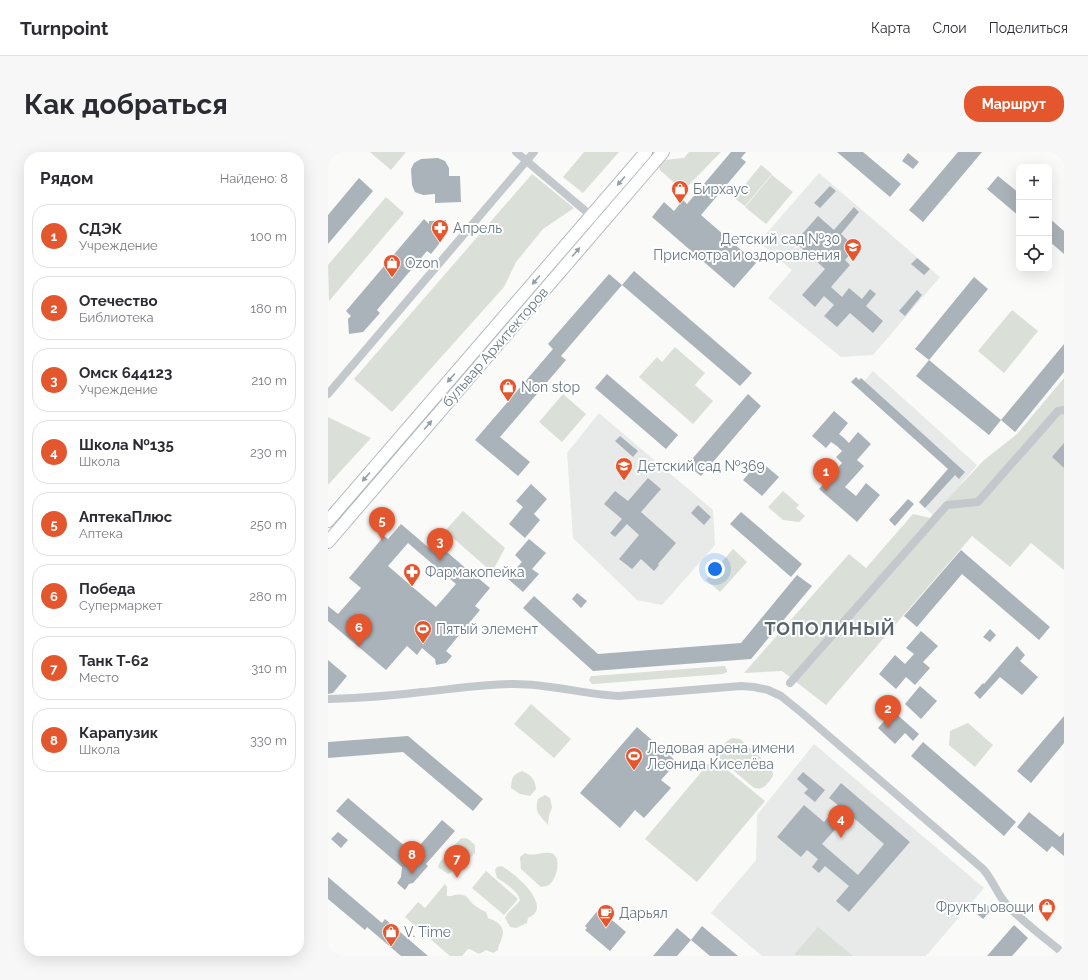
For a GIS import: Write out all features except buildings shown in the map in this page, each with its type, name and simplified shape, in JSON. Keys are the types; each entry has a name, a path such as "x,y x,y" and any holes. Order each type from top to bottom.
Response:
{"main road":[{"name":"бульвар Архитекторов","path":"328,521 646,152"},
{"name":"бульвар Архитекторов","path":"328,542 663,152"}],"street":[{"path":"516,152 600,224"},
{"path":"328,394 534,152"},
{"path":"790,683 947,505 978,502 1058,411 1064,410"},
{"path":"328,699 389,696 490,685 516,684 540,685 593,694 618,696 741,686 768,690 781,696 802,713 983,869 990,876 999,894 1007,905 1064,954"}],"shaded area":[{"path":"370,152 406,152 391,170"},
{"path":"584,152 619,152 583,193 563,177"},
{"path":"689,152 721,152 683,191 660,170 659,167 664,160 684,158"},
{"path":"761,165 772,174 745,206 734,198"},
{"name":"Детский сад №30 Присмотра и оздоровления","path":"819,173 940,277 873,355 841,357 768,298 792,270 759,242"},
{"path":"532,174 574,208 543,229 516,262 504,287 392,412 354,379"},
{"path":"772,175 793,192 766,224 745,207"},
{"path":"386,197 404,213 329,301 328,265"},
{"path":"1012,310 1038,331 1004,373 978,351"},
{"path":"675,347 705,373 692,388 695,385 713,401 693,424 639,377 657,357 662,362"},
{"path":"873,371 977,465 934,516 919,503 948,469 858,388"},
{"path":"1064,378 1064,570 1031,543 1010,567 972,536 826,705 782,671 744,673 849,554 866,568 913,514 930,518 983,461 1017,434"},
{"path":"563,394 586,414 562,442 539,422"},
{"name":"Детский сад №369","path":"599,413 713,510 715,545 662,605 637,600 573,538 567,453"},
{"path":"328,417 371,438 328,485"},
{"path":"783,491 799,505 796,508 805,516 799,522 783,520 768,507"},
{"path":"463,511 505,548 492,572 445,531"},
{"path":"733,549 747,562 720,592 706,580"},
{"path":"725,666 727,672 723,674 594,684 592,684 589,680 591,676"},
{"path":"531,704 571,739 554,758 514,724"},
{"path":"968,723 993,745 975,767 949,745 950,731"},
{"path":"732,738 740,739 772,768 773,776 762,788 759,789 753,787 720,759 719,750"},
{"path":"814,744 984,888 926,956 762,956 711,913 756,860 757,815"},
{"path":"713,758 765,801 697,882 645,839"},
{"path":"522,771 528,774 535,783 536,789 530,796 520,794 511,788 513,777"},
{"path":"545,795 550,798 552,808 549,815 548,825 537,811 538,799"},
{"path":"460,839 468,839 475,845 475,853 470,858 460,860 457,867 448,874 438,867 440,862"},
{"path":"525,853 532,855 550,853 556,857 558,864 556,874 549,885 541,887 521,869 520,857"},
{"path":"501,866 514,875 530,890 535,898 537,906 535,913 528,918 527,923 516,928 510,927 505,918 520,900 514,890 497,878 495,870 497,867"},
{"path":"486,871 518,899 504,915 472,888"},
{"path":"445,884 447,887 447,896 459,894 465,896 474,905 486,912 488,918 495,921 502,927 502,939 498,950 493,953 486,950 481,953 476,953 468,949 462,956 450,956 405,917 418,902 425,908"},
{"path":"818,927 853,956 794,955"}],"place":[{"name":"Бирхаус","path":"680,204"},
{"name":"Апрель","path":"440,243"},
{"name":"Детский сад №30 Присмотра и оздоровления","path":"853,262"},
{"name":"Ozon","path":"392,278"},
{"name":"Non stop","path":"508,402"},
{"name":"Детский сад №369","path":"624,481"},
{"name":"СДЭК","path":"826,491"},
{"name":"АптекаПлюс","path":"382,540"},
{"name":"Омск 644123","path":"440,561"},
{"name":"Фармакопейка","path":"412,587"},
{"name":"Пятый элемент","path":"423,644"},
{"name":"Победа","path":"359,647"},
{"name":"Отечество","path":"888,728"},
{"name":"Ледовая арена имени Леонида Киселёва","path":"634,771"},
{"name":"Школа №135","path":"841,838"},
{"name":"Карапузик","path":"412,874"},
{"name":"Танк Т-62","path":"457,878"},
{"name":"Фрукты овощи","path":"1047,922"},
{"name":"Дарьял","path":"606,928"},
{"name":"V. Time","path":"391,947"}],"district":[{"name":"ТОПОЛИНЫЙ","path":"830,629"}]}
